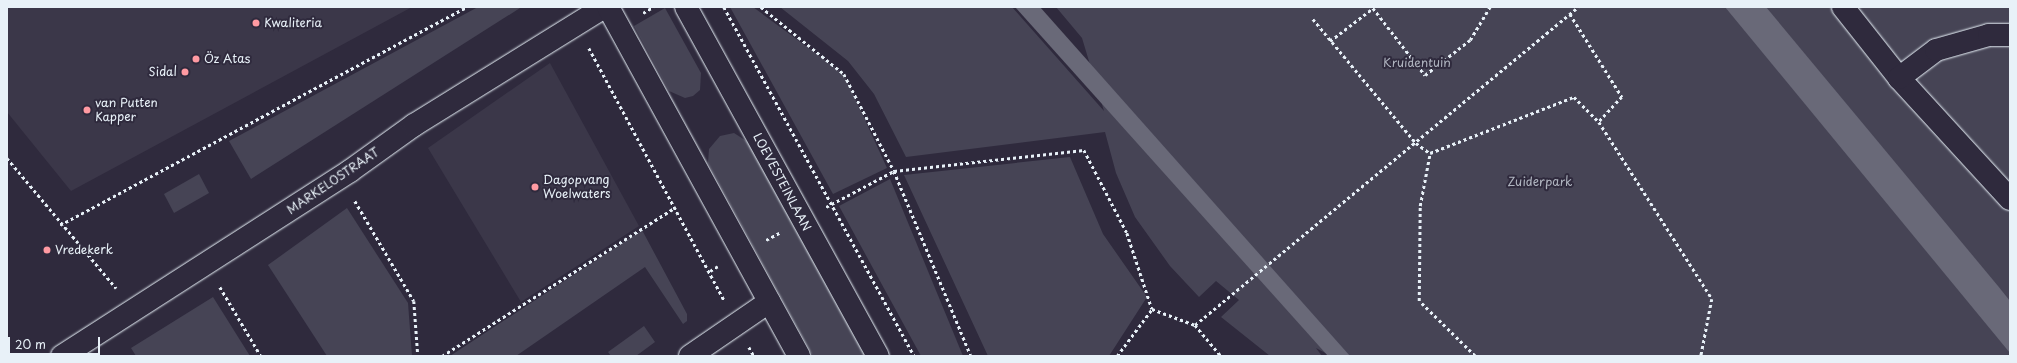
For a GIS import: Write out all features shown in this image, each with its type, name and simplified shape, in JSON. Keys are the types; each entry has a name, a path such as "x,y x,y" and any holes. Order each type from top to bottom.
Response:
{"street":[{"name":"MARKELOSTRAAT","path":"62,356 206,265 414,125 604,7"},
{"path":"608,7 799,356"},
{"name":"LOEVESTEINLAAN","path":"686,7 878,356"},
{"path":"1842,7 1899,78 2010,199"},
{"path":"1899,78 1936,50 1988,35 2010,35"},
{"path":"690,356 769,302"}],"path":[{"path":"60,225 466,7"},
{"path":"724,7 914,356"},
{"path":"761,7 844,74 894,171 971,356"},
{"path":"1330,41 1373,8 1425,75 1470,40 1490,7"},
{"path":"1196,325 1244,283 1416,143 1578,7"},
{"path":"1570,14 1622,97 1599,122"},
{"path":"1313,20 1416,143 1430,153"},
{"path":"576,24 676,207 754,356"},
{"path":"1430,153 1574,97 1599,122 1712,299 1701,356"},
{"path":"710,271 894,171 1084,150 1127,233 1152,309"},
{"path":"1430,153 1420,206 1419,301 1475,356"},
{"path":"7,158 60,225 135,309"},
{"path":"355,200 414,301 418,356"},
{"path":"442,356 676,207"},
{"path":"206,265 261,356"},
{"path":"1152,309 1196,325 1221,356"},
{"path":"1116,356 1152,309"}],"shaded area":[{"path":"7,7 412,7 71,191 7,112"},
{"name":"Dagopvang Woelwaters","path":"550,63 639,226 521,302 428,148"}],"green space":[{"path":"478,7 520,8 251,179 229,141"},
{"path":"730,7 753,7 844,74 887,168 833,194"},
{"name":"Zuiderpark","path":"780,7 1012,7 1104,111 1082,38 1056,7 2010,7 2010,356 1331,356 1316,348 1322,356 1270,356 1221,317 1239,300 1216,281 1199,297 1170,266 1135,217 1116,173 1105,132 906,157 874,94 848,61"},
{"path":"665,8 701,73 700,90 693,96 685,98 669,91 634,26"},
{"path":"734,133 748,142 866,356 813,356 708,163 709,149 720,136"},
{"path":"1070,157 1103,234 1147,297 1109,356 988,356 904,175"},
{"path":"199,174 209,193 174,213 164,194"},
{"path":"890,179 963,356 921,356 839,206"},
{"path":"347,208 408,303 412,356 327,356 268,265"},
{"path":"642,230 687,314 687,321 683,324 645,267 516,356 450,356"},
{"path":"213,297 250,356 136,356 131,348"},
{"path":"644,326 655,342 636,356 611,356 608,352"}],"water":[{"path":"1015,7 1040,7 1350,356 1328,356"},
{"path":"1725,7 1766,7 1998,286 2010,301 2010,353"}],"place":[{"name":"Kwaliteria","path":"256,23"},
{"name":"Öz Atas","path":"196,59"},
{"name":"Sidal","path":"185,72"},
{"name":"van Putten Kapper","path":"87,110"},
{"name":"Dagopvang Woelwaters","path":"535,187"},
{"name":"Vredekerk","path":"47,250"}],"park label":[{"name":"Kruidentuin","path":"1417,63"}]}
